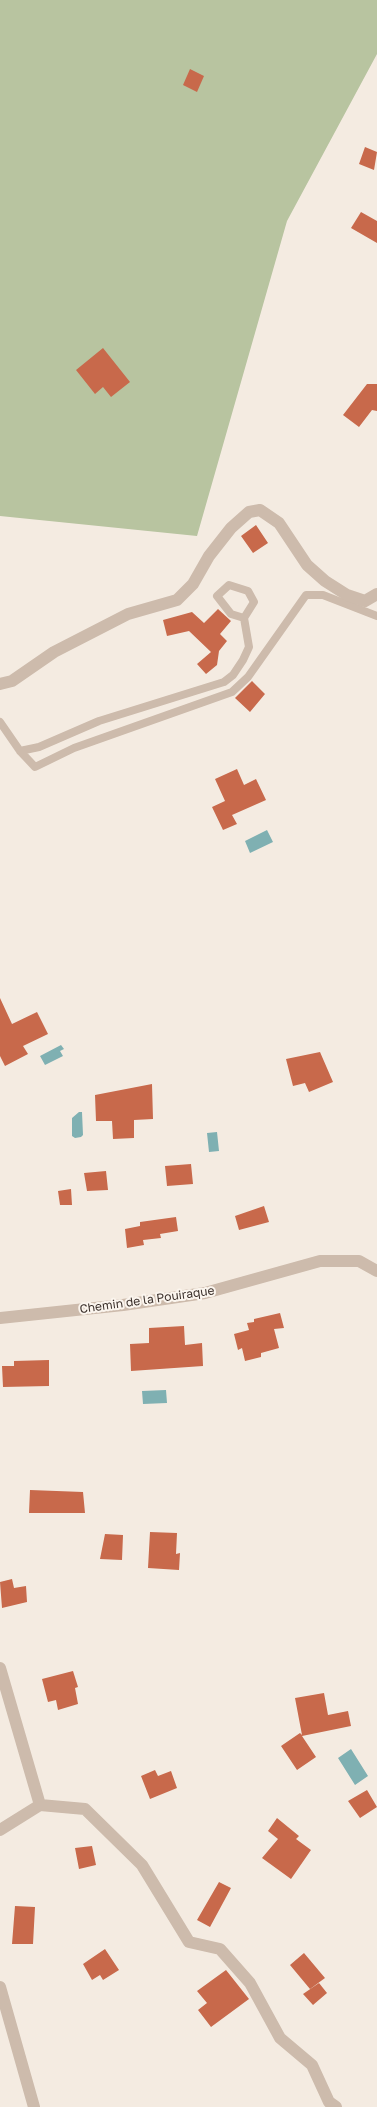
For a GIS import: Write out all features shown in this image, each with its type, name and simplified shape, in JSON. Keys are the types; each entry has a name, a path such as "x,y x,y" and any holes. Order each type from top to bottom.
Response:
{"street":[{"path":"0,684 12,681 54,652 128,614 177,600 193,584 209,556 232,528 249,512 260,510 278,523 307,565 325,581 347,595 365,601 377,594"},
{"name":"Chemin de la Pouiraque","path":"0,1318 123,1305 205,1293 320,1261 359,1261 377,1271"},
{"path":"0,1668 40,1805"},
{"path":"0,1830 40,1805 85,1809 142,1865 189,1942 220,1949 250,1983 280,2038 312,2066 329,2102 336,2107"},
{"path":"0,1987 18,2057 34,2107"}],"lane":[{"path":"20,751 39,747 99,721 224,682 233,675 249,647 244,618 254,602 248,592 229,585 217,596 231,614 244,618"},
{"path":"0,722 20,751 35,768 74,748 232,692 248,677 306,595 322,595 377,616"}],"green space":[{"path":"0,0 377,0 377,54 287,221 197,536 0,516"}],"water":[{"path":"267,830 273,842 250,853 245,841"},
{"path":"61,1045 64,1049 60,1051 63,1056 45,1065 40,1056"},
{"path":"79,1112 82,1112 83,1135 75,1138 72,1136 72,1118"},
{"path":"217,1132 219,1151 209,1152 207,1133"},
{"path":"166,1390 167,1403 143,1404 142,1391"},
{"path":"351,1749 368,1776 355,1785 338,1758"}],"building":[{"path":"190,69 204,76 197,92 183,85"},
{"path":"365,147 377,152 374,170 359,164"},
{"path":"361,212 377,221 377,243 351,228"},
{"path":"103,348 130,382 111,397 103,387 95,394 76,370"},
{"path":"367,384 377,384 377,411 372,410 359,427 343,415"},
{"path":"256,525 268,543 253,553 241,536"},
{"path":"218,609 231,621 220,634 227,641 219,651 217,665 206,674 197,664 211,652 189,631 167,636 163,620 192,612 204,623"},
{"path":"252,681 265,694 250,712 235,698"},
{"path":"237,769 244,785 256,779 266,800 232,815 237,824 223,830 212,807 225,801 215,779"},
{"path":"0,998 12,1024 37,1012 48,1034 23,1046 28,1054 5,1066 0,1056"},
{"path":"320,1052 333,1082 309,1092 305,1083 293,1086 286,1059"},
{"path":"152,1084 153,1119 134,1120 134,1138 113,1139 112,1121 96,1121 95,1095"},
{"path":"191,1164 193,1184 167,1186 165,1166"},
{"path":"106,1171 108,1190 87,1191 84,1173"},
{"path":"71,1189 72,1205 60,1205 58,1191"},
{"path":"264,1206 269,1222 239,1230 235,1216"},
{"path":"176,1217 178,1231 160,1234 161,1238 143,1240 144,1245 127,1248 125,1229 140,1226 140,1222"},
{"path":"280,1313 284,1328 274,1329 279,1348 261,1353 261,1357 245,1361 242,1348 238,1350 234,1334 249,1330 247,1323 254,1322 254,1319"},
{"path":"184,1326 185,1345 202,1343 203,1366 131,1371 130,1344 149,1343 149,1328"},
{"path":"49,1360 49,1386 3,1387 2,1366 14,1366 14,1361"},
{"path":"30,1490 83,1492 85,1513 29,1513"},
{"path":"150,1532 177,1533 176,1554 180,1553 179,1570 148,1568"},
{"path":"105,1534 123,1535 122,1560 100,1559"},
{"path":"12,1579 14,1588 26,1586 27,1602 2,1608 0,1582"},
{"path":"73,1671 78,1687 75,1688 78,1704 58,1710 56,1700 48,1702 42,1679"},
{"path":"324,1693 328,1715 348,1711 351,1726 302,1736 316,1757 297,1770 281,1746 300,1733 302,1735 295,1698"},
{"path":"155,1770 158,1776 171,1771 177,1788 150,1799 141,1776"},
{"path":"367,1790 377,1807 360,1818 348,1801"},
{"path":"277,1818 299,1836 296,1839 311,1850 291,1879 262,1858 278,1839 268,1831"},
{"path":"92,1846 96,1865 79,1869 75,1848"},
{"path":"219,1882 231,1888 210,1927 197,1920"},
{"path":"15,1906 35,1907 33,1944 12,1944"},
{"path":"105,1949 119,1970 103,1980 100,1975 92,1980 83,1964"},
{"path":"304,1953 325,1978 310,1989 290,1965"},
{"path":"226,1970 249,1999 211,2027 198,2010 207,2003 197,1991"},
{"path":"319,1983 327,1993 313,2005 303,1994"}]}
